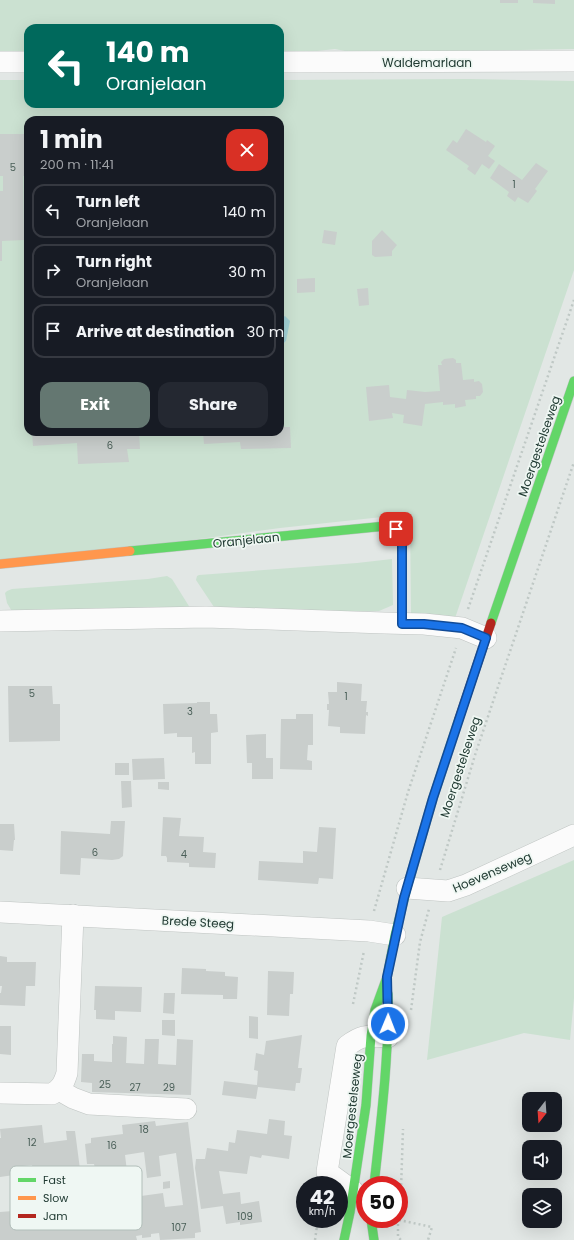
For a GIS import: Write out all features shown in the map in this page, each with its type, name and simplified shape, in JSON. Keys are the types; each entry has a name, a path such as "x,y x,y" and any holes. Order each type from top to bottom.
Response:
{"main road":[{"name":"Moergestelseweg","path":"375,1176 378,1136 383,1110 379,1037 375,1010 387,977 395,935 407,888 433,798 574,381"},
{"name":"Oranjelaan","path":"0,564 386,526 396,529 402,539 402,624"},
{"name":"Moergestelseweg","path":"344,1240 366,1105 379,1037 389,1011 387,977"},
{"path":"372,1228 374,1240"}],"street":[{"name":"Waldemarlaan","path":"284,62 574,61"},
{"path":"0,62 24,62"},
{"path":"0,621 206,617 424,624 462,628 486,638"},
{"name":"Hoevenseweg","path":"407,888 448,891 466,885 574,835"},
{"name":"Brede Steeg","path":"0,912 369,931 395,935"},
{"path":"0,1093 52,1094 59,1090 64,1081 67,1073 73,915"},
{"path":"353,1191 327,1172 347,1046 359,1037 379,1037"},
{"path":"59,1090 73,1098 90,1104 186,1109"}],"path":[{"name":"Moergestelseweg","path":"533,422 574,300"},
{"name":"Moergestelseweg","path":"411,1012 420,942 434,890 476,752 574,462"},
{"path":"401,1176 403,1126"},
{"path":"408,1221 432,1227 428,1240"},
{"path":"315,1240 317,1228"},
{"path":"398,1228 398,1238 401,1240"}],"green space":[{"path":"0,0 574,0 574,49 345,51 335,49 284,52 284,24 24,24 24,53 0,53"},
{"path":"469,79 574,81 574,270 453,624 411,617 410,514 280,528 0,566 0,80 24,80 24,108 284,108 284,80"},
{"path":"392,559 393,605 379,611 229,614 216,610 196,580 197,576 199,575"},
{"path":"167,576 172,579 192,611 13,613 7,603 5,593 12,589 148,579"},
{"path":"574,860 574,998 570,1040 524,1033 427,1060 442,917"}],"water":[{"path":"284,316 290,321 286,341 284,343"}],"building":[{"path":"500,0 518,0 518,3 500,3"},
{"path":"533,0 555,0 555,4 533,3"},
{"path":"466,129 495,146 488,156 495,161 489,169 482,164 475,175 467,169 469,166 446,150 453,140 457,143"},
{"path":"0,134 24,134 24,240 2,241 2,261 0,261 0,191 3,191 3,176 0,176"},
{"path":"536,163 548,171 535,189 537,191 528,203 518,197 515,202 507,196 509,192 490,178 499,164 522,180"},
{"path":"324,230 337,232 335,245 322,243"},
{"path":"382,230 397,245 392,251 392,256 375,257 372,255 372,241"},
{"path":"315,278 315,292 297,293 297,279"},
{"path":"368,288 369,305 359,306 357,289"},
{"path":"453,358 456,360 456,363 461,363 463,380 474,379 474,382 479,381 482,384 483,392 480,396 476,396 476,399 465,400 466,406 455,408 455,404 443,405 443,402 425,404 422,426 403,423 404,415 392,413 393,418 369,421 366,387 389,385 390,397 406,399 407,390 425,392 440,391 438,365 442,365 441,362 444,359"},
{"path":"284,427 290,427 291,448 241,449 240,442 204,444 203,436 284,436"},
{"path":"32,436 139,436 140,449 127,449 129,462 78,464 77,443 33,446"},
{"path":"337,682 362,684 361,701 367,701 366,712 368,712 368,716 366,715 365,734 340,733 340,727 328,726 328,692 337,692"},
{"path":"8,686 52,686 53,704 60,704 60,741 9,742"},
{"path":"210,702 210,714 217,714 218,732 211,733 211,764 195,764 195,752 192,753 192,737 177,737 177,733 164,734 163,704"},
{"path":"296,714 313,714 313,745 308,745 307,760 312,761 312,770 280,769 281,719 296,719"},
{"path":"266,734 266,758 273,758 273,779 252,779 252,763 247,763 246,735"},
{"path":"164,758 165,779 133,780 132,759"},
{"path":"115,763 129,763 129,775 115,775"},
{"path":"121,781 131,781 132,807 122,808"},
{"path":"158,782 169,782 169,790 158,789"},
{"path":"163,817 181,818 179,836 204,837 203,852 216,853 215,868 189,867 189,863 167,862 166,856 161,856"},
{"path":"111,821 125,821 123,856 119,859 112,860 81,858 80,875 60,874 61,831 110,834"},
{"path":"0,824 14,824 15,840 13,851 0,850"},
{"path":"319,827 336,828 333,879 319,878 318,884 258,880 259,861 303,863 303,851 317,852"},
{"path":"0,956 7,957 7,962 36,962 35,986 26,986 25,1006 0,1005 0,993 2,986 0,986"},
{"path":"182,968 206,969 206,971 225,972 225,976 238,977 237,999 223,999 223,995 181,994"},
{"path":"268,971 294,972 293,994 290,994 289,1016 267,1015"},
{"path":"95,986 142,987 141,1012 115,1011 115,1020 96,1019 96,1010 94,1010"},
{"path":"164,993 175,993 174,1014 163,1013"},
{"path":"249,1016 258,1017 258,1039 249,1038"},
{"path":"162,1020 175,1020 175,1036 162,1035"},
{"path":"0,1026 11,1026 11,1055 0,1054"},
{"path":"302,1035 298,1068 302,1068 300,1083 296,1083 295,1091 258,1087 256,1099 222,1095 224,1081 257,1085 258,1071 254,1070 256,1053 264,1055 266,1041"},
{"path":"113,1036 127,1037 126,1063 144,1064 145,1039 159,1039 158,1064 176,1065 177,1039 193,1040 191,1095 92,1092 92,1083 81,1082 82,1054 94,1054 94,1061 112,1062"},
{"path":"269,1119 285,1121 284,1135 292,1136 289,1159 262,1155 261,1158 250,1156 247,1174 219,1171 223,1194 240,1192 241,1204 259,1201 262,1222 240,1225 240,1222 226,1224 223,1206 201,1209 195,1168 196,1159 205,1159 207,1148 228,1151 229,1142 235,1143 237,1130 267,1134"},
{"path":"155,1121 156,1126 188,1122 201,1232 195,1233 195,1238 160,1240 159,1233 151,1234 151,1237 142,1238 142,1235 136,1236 137,1240 0,1240 0,1212 10,1211 10,1230 142,1230 142,1196 163,1193 165,1207 183,1205 176,1153 159,1156 161,1176 147,1178 144,1152 125,1155 126,1166 94,1166 94,1164 87,1164 85,1144 91,1143 91,1138 123,1134 122,1125"},
{"path":"42,1125 44,1143 67,1140 66,1131 75,1131 80,1166 10,1166 10,1176 0,1177 0,1129"},
{"path":"170,1181 170,1188 163,1189 163,1182"}],"traffic: fast":[{"path":"491,623 574,381"},
{"path":"130,551 386,526 396,529 402,539 402,624"},
{"path":"344,1240 350,1212 366,1105 371,1036 375,1010 387,977 395,935 407,888 433,798 459,719"},
{"path":"375,1176 386,1066 388,994"},
{"path":"372,1228 374,1240"}],"traffic: slow":[{"path":"0,564 130,551"}],"traffic: jam":[{"path":"459,719 491,623"}],"route":[{"path":"388,1024 389,1011 387,977 404,898 433,798 486,638 462,628 424,624 402,624 402,539 396,529"}]}
